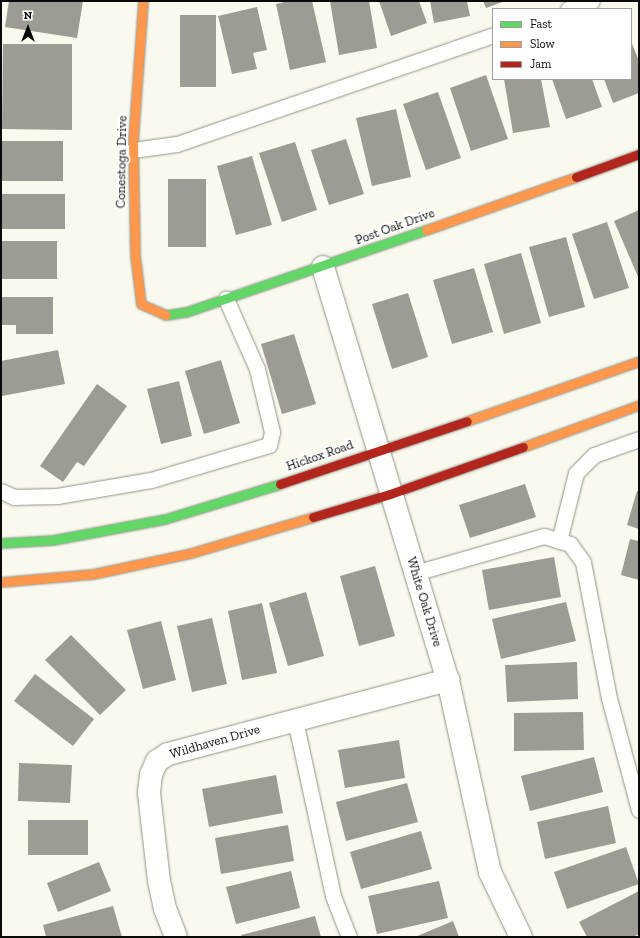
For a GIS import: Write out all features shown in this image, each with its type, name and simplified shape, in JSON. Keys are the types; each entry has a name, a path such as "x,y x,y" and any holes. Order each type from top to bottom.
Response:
{"street":[{"name":"Conestoga Drive","path":"144,1 134,150 138,284 141,304 157,313"},
{"name":"Post Oak Drive","path":"157,313 171,316 226,299 323,267 639,154"},
{"name":"White Oak Drive","path":"323,267 390,494 448,680 490,872 521,937"},
{"name":"Hickox Road","path":"1,543 53,540 165,518 262,490 377,450 566,388 639,361"},
{"path":"1,582 93,574 191,553 390,494 639,405"},
{"name":"Wildhaven Drive","path":"176,937 165,909 159,881 149,794 151,775 158,761 168,754 448,680"}],"lane":[{"path":"571,8 592,1"},
{"path":"134,150 177,144 492,35"},
{"path":"1,491 14,497 57,496 143,481 269,445 272,432 257,368 226,299"},
{"path":"559,540 576,473 594,455 639,439"},
{"path":"415,573 544,536 570,544 583,562 609,698 639,810"},
{"path":"294,720 333,896 349,937"}],"building":[{"path":"9,1 83,1 77,38 5,27"},
{"path":"289,1 312,1 326,62 290,70 276,4"},
{"path":"330,1 369,1 377,48 339,55"},
{"path":"379,1 419,1 427,23 391,36"},
{"path":"430,1 467,1 470,16 434,23"},
{"path":"483,1 505,1 486,8"},
{"path":"257,7 267,50 253,53 257,69 232,74 218,16"},
{"path":"180,15 216,15 216,87 180,87"},
{"path":"3,44 72,44 72,130 2,129"},
{"path":"632,44 639,61 639,93 613,103 604,80 632,80"},
{"path":"486,75 508,139 471,151 450,88"},
{"path":"504,80 541,80 550,127 513,133"},
{"path":"552,80 592,80 602,107 566,119"},
{"path":"438,92 461,158 426,170 403,104"},
{"path":"396,109 411,177 372,186 356,118"},
{"path":"346,139 364,194 329,205 311,150"},
{"path":"1,141 63,141 63,181 1,181"},
{"path":"295,142 317,210 282,222 259,153"},
{"path":"252,156 272,225 236,235 217,166"},
{"path":"168,179 206,179 206,247 168,247"},
{"path":"1,194 65,194 65,229 1,229"},
{"path":"639,210 639,279 614,221"},
{"path":"607,222 629,288 594,299 572,234"},
{"path":"566,237 585,307 549,317 529,247"},
{"path":"1,241 57,241 57,279 1,279"},
{"path":"521,253 541,323 504,334 484,264"},
{"path":"474,268 493,332 452,344 433,280"},
{"path":"408,293 428,357 392,369 372,304"},
{"path":"1,297 53,297 53,334 16,334 16,325 1,325"},
{"path":"294,334 316,404 282,414 261,344"},
{"path":"58,350 65,384 2,396 1,361"},
{"path":"221,360 240,423 204,434 185,371"},
{"path":"179,381 192,436 161,444 147,389"},
{"path":"97,384 127,406 84,466 77,462 63,482 40,466"},
{"path":"525,484 536,517 470,538 459,505"},
{"path":"637,491 639,491 639,529 627,525"},
{"path":"630,539 639,541 639,580 621,575"},
{"path":"554,557 561,597 489,610 482,570"},
{"path":"375,566 395,636 359,646 340,576"},
{"path":"306,592 324,656 288,666 269,603"},
{"path":"566,602 576,641 501,659 492,619"},
{"path":"262,603 277,673 242,680 228,611"},
{"path":"212,618 227,684 192,692 177,626"},
{"path":"161,621 176,680 143,689 127,630"},
{"path":"71,635 126,690 100,715 45,660"},
{"path":"577,662 578,699 507,702 505,665"},
{"path":"35,674 94,719 73,746 14,701"},
{"path":"583,712 584,750 514,751 514,713"},
{"path":"399,740 405,778 345,788 338,750"},
{"path":"594,757 603,792 530,811 521,776"},
{"path":"19,763 72,765 70,803 18,801"},
{"path":"276,775 283,813 209,827 202,789"},
{"path":"407,783 418,822 346,841 336,802"},
{"path":"608,806 616,843 545,859 537,822"},
{"path":"28,820 88,820 88,855 28,855"},
{"path":"288,825 294,861 221,874 215,838"},
{"path":"421,831 432,869 361,889 350,852"},
{"path":"626,847 639,884 567,909 554,872"},
{"path":"99,862 111,891 58,912 47,883"},
{"path":"291,871 300,908 236,924 226,887"},
{"path":"439,881 448,918 377,934 368,896"},
{"path":"639,891 639,934 633,937 587,937 579,922"},
{"path":"113,906 122,937 46,937 43,925"},
{"path":"315,916 321,937 242,937 241,935"},
{"path":"453,921 459,937 415,937"}],"traffic: fast":[{"path":"166,315 186,312 426,230"},
{"path":"1,543 53,540 165,519 280,484"}],"traffic: slow":[{"path":"143,1 133,141 135,255 141,304 166,315"},
{"path":"426,230 576,177"},
{"path":"467,421 639,361"},
{"path":"523,447 639,405"},
{"path":"1,582 93,574 191,553 313,517"}],"traffic: jam":[{"path":"576,177 639,154"},
{"path":"280,484 467,421"},
{"path":"313,517 390,494 523,447"}]}
